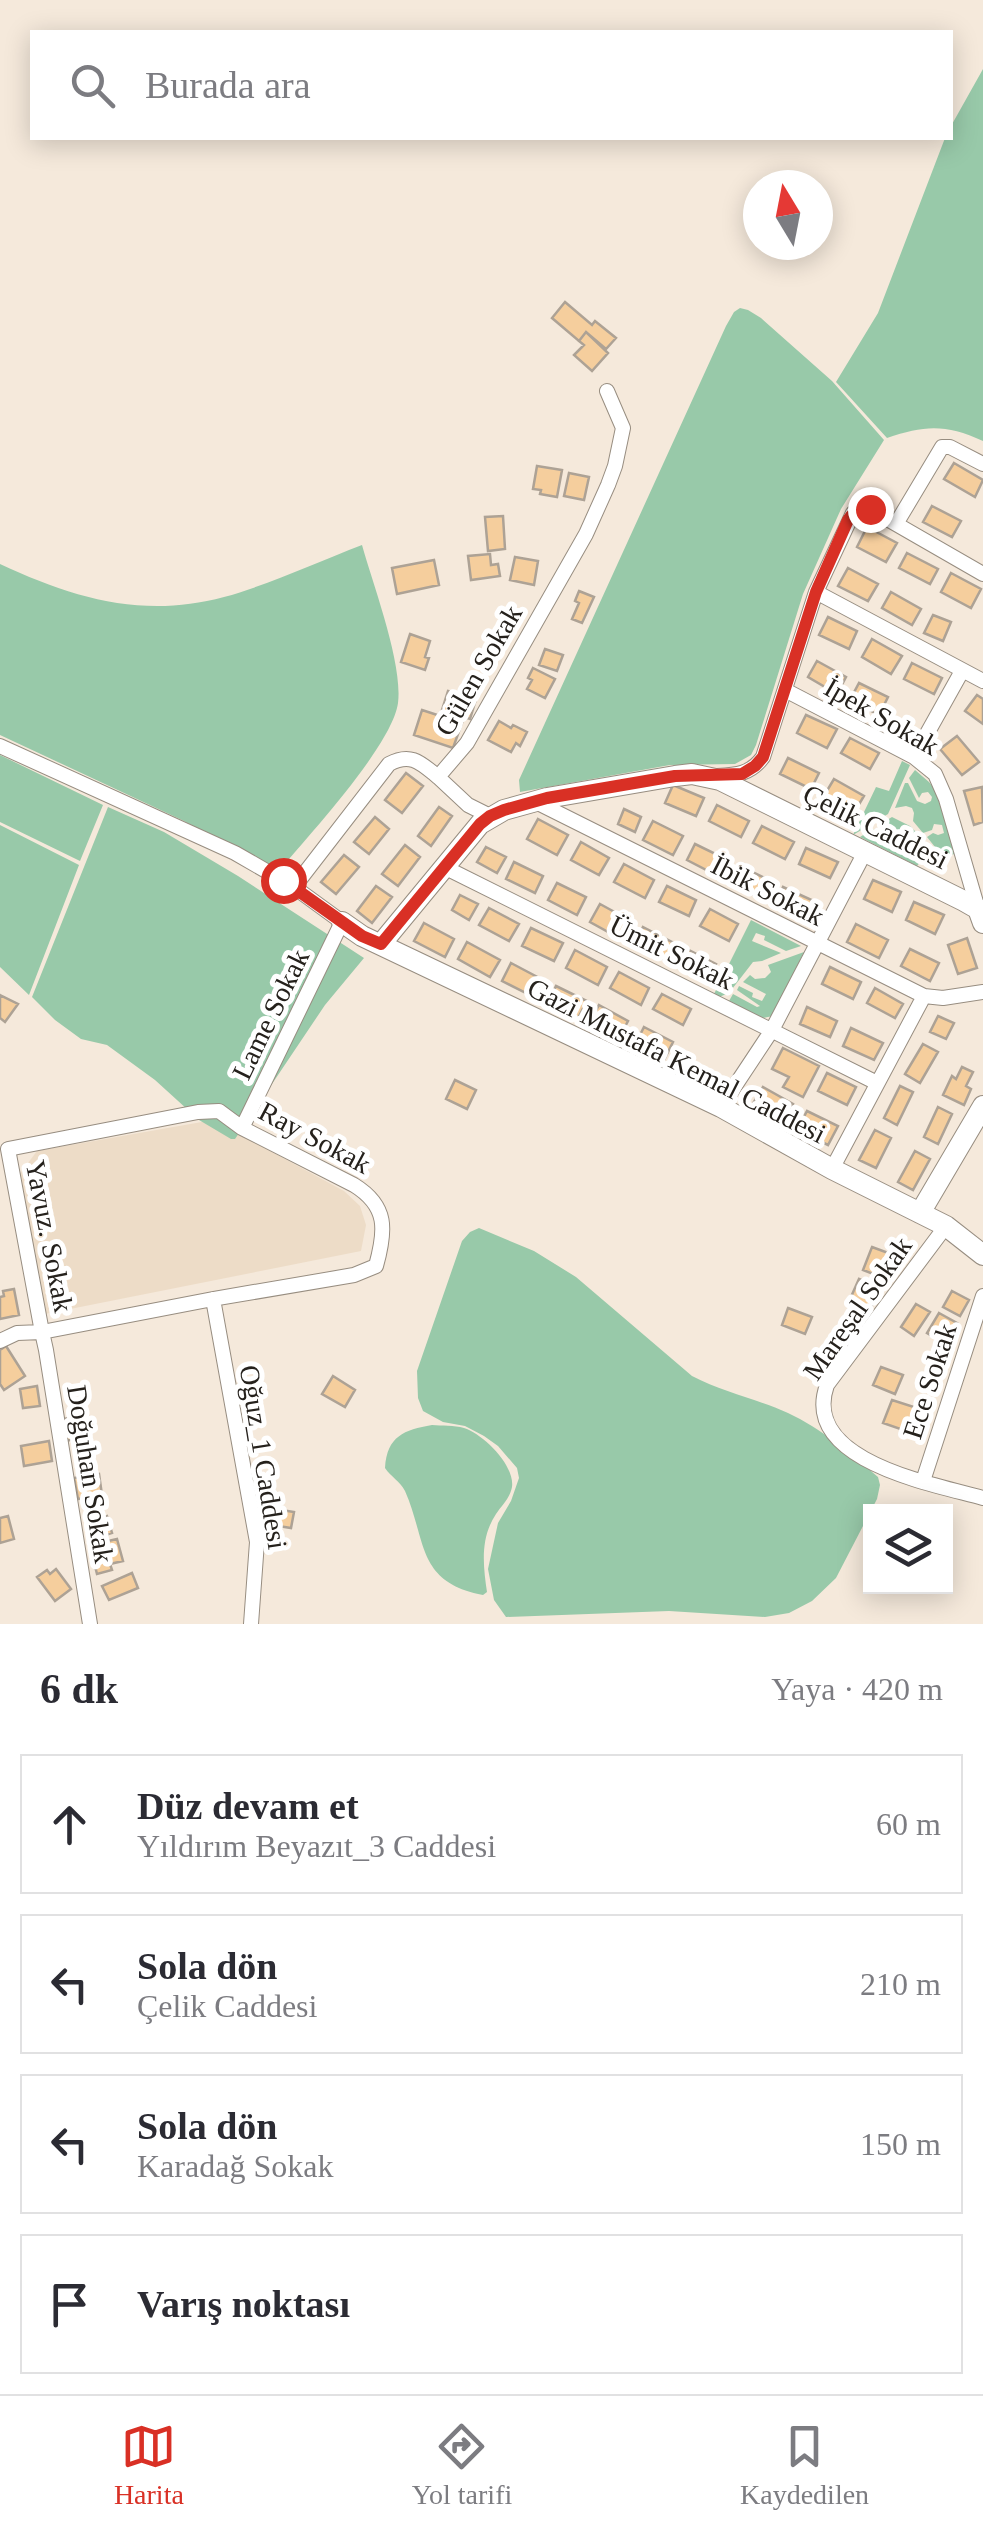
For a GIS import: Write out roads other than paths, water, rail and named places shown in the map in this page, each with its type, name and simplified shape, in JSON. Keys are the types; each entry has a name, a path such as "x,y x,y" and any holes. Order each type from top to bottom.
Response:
{"street":[{"name":"Gülen Sokak","path":"294,887 389,764 399,759 418,760 438,777 467,743 586,534 608,484 622,428 608,391"},
{"path":"896,524 942,448 950,446 983,464"},
{"path":"710,776 742,774 760,762 816,592 852,514 870,509 983,574"},
{"path":"816,592 983,680"},
{"path":"914,757 962,670"},
{"name":"İpek Sokak","path":"785,690 914,757 935,774 981,916"},
{"path":"0,746 235,852 294,887 342,922"},
{"name":"Çelik Caddesi","path":"490,816 536,802 675,776 710,776 865,852 981,916"},
{"path":"381,944 490,816 468,806 438,777"},
{"name":"İbik Sokak","path":"536,802 924,996 943,998 983,992"},
{"path":"721,1107 772,1030 865,852"},
{"name":"Ümit Sokak","path":"444,867 878,1082"},
{"name":"Gazi Mustafa Kemal Caddesi","path":"342,922 362,936 721,1107 946,1226 983,1255"},
{"name":"Lame Sokak","path":"242,1128 342,922"},
{"path":"832,1169 924,996"},
{"path":"920,1213 983,1106"},
{"name":"Ray Sokak","path":"0,1341 17,1333 42,1332 354,1274 376,1266 383,1228 378,1206 369,1194 242,1128 219,1111 8,1149"},
{"name":"Yavuz. Sokak","path":"8,1149 6,1167 42,1332"},
{"name":"Mareşal Sokak","path":"923,1481 880,1468 846,1447 825,1423 822,1405 827,1385 946,1226"},
{"name":"Ece Sokak","path":"923,1481 983,1296"},
{"name":"Oğuz_1 Caddesi","path":"213,1298 257,1542 251,1624"},
{"name":"Doğuhan Sokak","path":"42,1332 90,1624"},
{"path":"923,1481 983,1498"}]}
